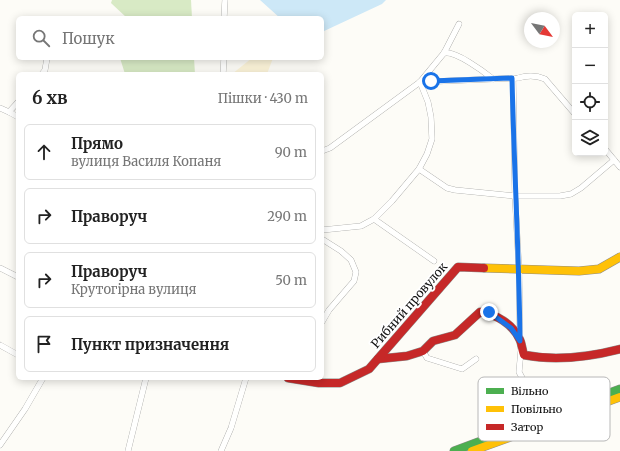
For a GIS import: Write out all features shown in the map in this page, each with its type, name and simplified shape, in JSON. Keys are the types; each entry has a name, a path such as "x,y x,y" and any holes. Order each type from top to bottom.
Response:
{"street":[{"path":"224,16 225,0"},
{"path":"324,150 330,148 420,82 444,53 459,24"},
{"path":"444,53 449,52 481,69 493,78"},
{"path":"44,72 47,60"},
{"path":"223,72 224,60"},
{"path":"420,82 539,76 545,80 572,111"},
{"path":"512,78 521,345 519,372 522,377"},
{"path":"324,230 361,226 374,219 392,201 419,169 427,154 432,139 431,117 428,102 420,82"},
{"path":"9,112 16,104"},
{"path":"0,108 16,116"},
{"path":"608,153 620,167"},
{"path":"419,169 447,188 455,190 515,196 560,196 571,194 581,188 614,160"},
{"path":"374,219 434,261"},
{"path":"324,240 341,251 351,260 356,272 350,287 329,310 324,319"},
{"path":"519,270 579,271 599,269 620,257"},
{"name":"Рибний провулок","path":"300,380 318,383 340,383 369,369 458,267 519,270"},
{"path":"0,268 16,276"},
{"path":"378,359 406,356 423,351 433,341 455,335 480,312 489,312 503,320 511,328 521,345 524,355 535,358 587,355 620,349"},
{"path":"0,345 16,354"},
{"path":"423,351 427,358 462,369 476,359"},
{"path":"0,445 25,409 42,380"},
{"path":"128,451 146,380"},
{"path":"221,451 231,428 245,380"},
{"path":"610,393 620,389"},
{"path":"610,401 620,397"},
{"path":"454,451 481,441"},
{"path":"472,451 499,441"}],"green space":[{"path":"112,0 191,0 192,16 125,16 111,3"},
{"path":"121,60 194,60 195,72 124,72"}],"sand":[{"path":"250,60 272,60 268,72 234,72"}],"water":[{"path":"260,0 386,0 382,4 324,31 324,16 278,16"}],"traffic: fast":[{"path":"610,393 620,389"},
{"path":"454,451 481,441"}],"traffic: slow":[{"path":"484,268 579,271 599,269 620,257"},
{"path":"610,401 620,397"},
{"path":"472,451 499,441"}],"traffic: jam":[{"path":"300,380 319,383 340,383 369,369 458,267 484,268"},
{"path":"378,359 407,356 423,351 433,341 455,335 480,312 498,318 513,329 520,340 524,355 560,358 596,354 620,349"}],"route":[{"path":"431,81 512,78 520,341 503,320 489,312"}]}
